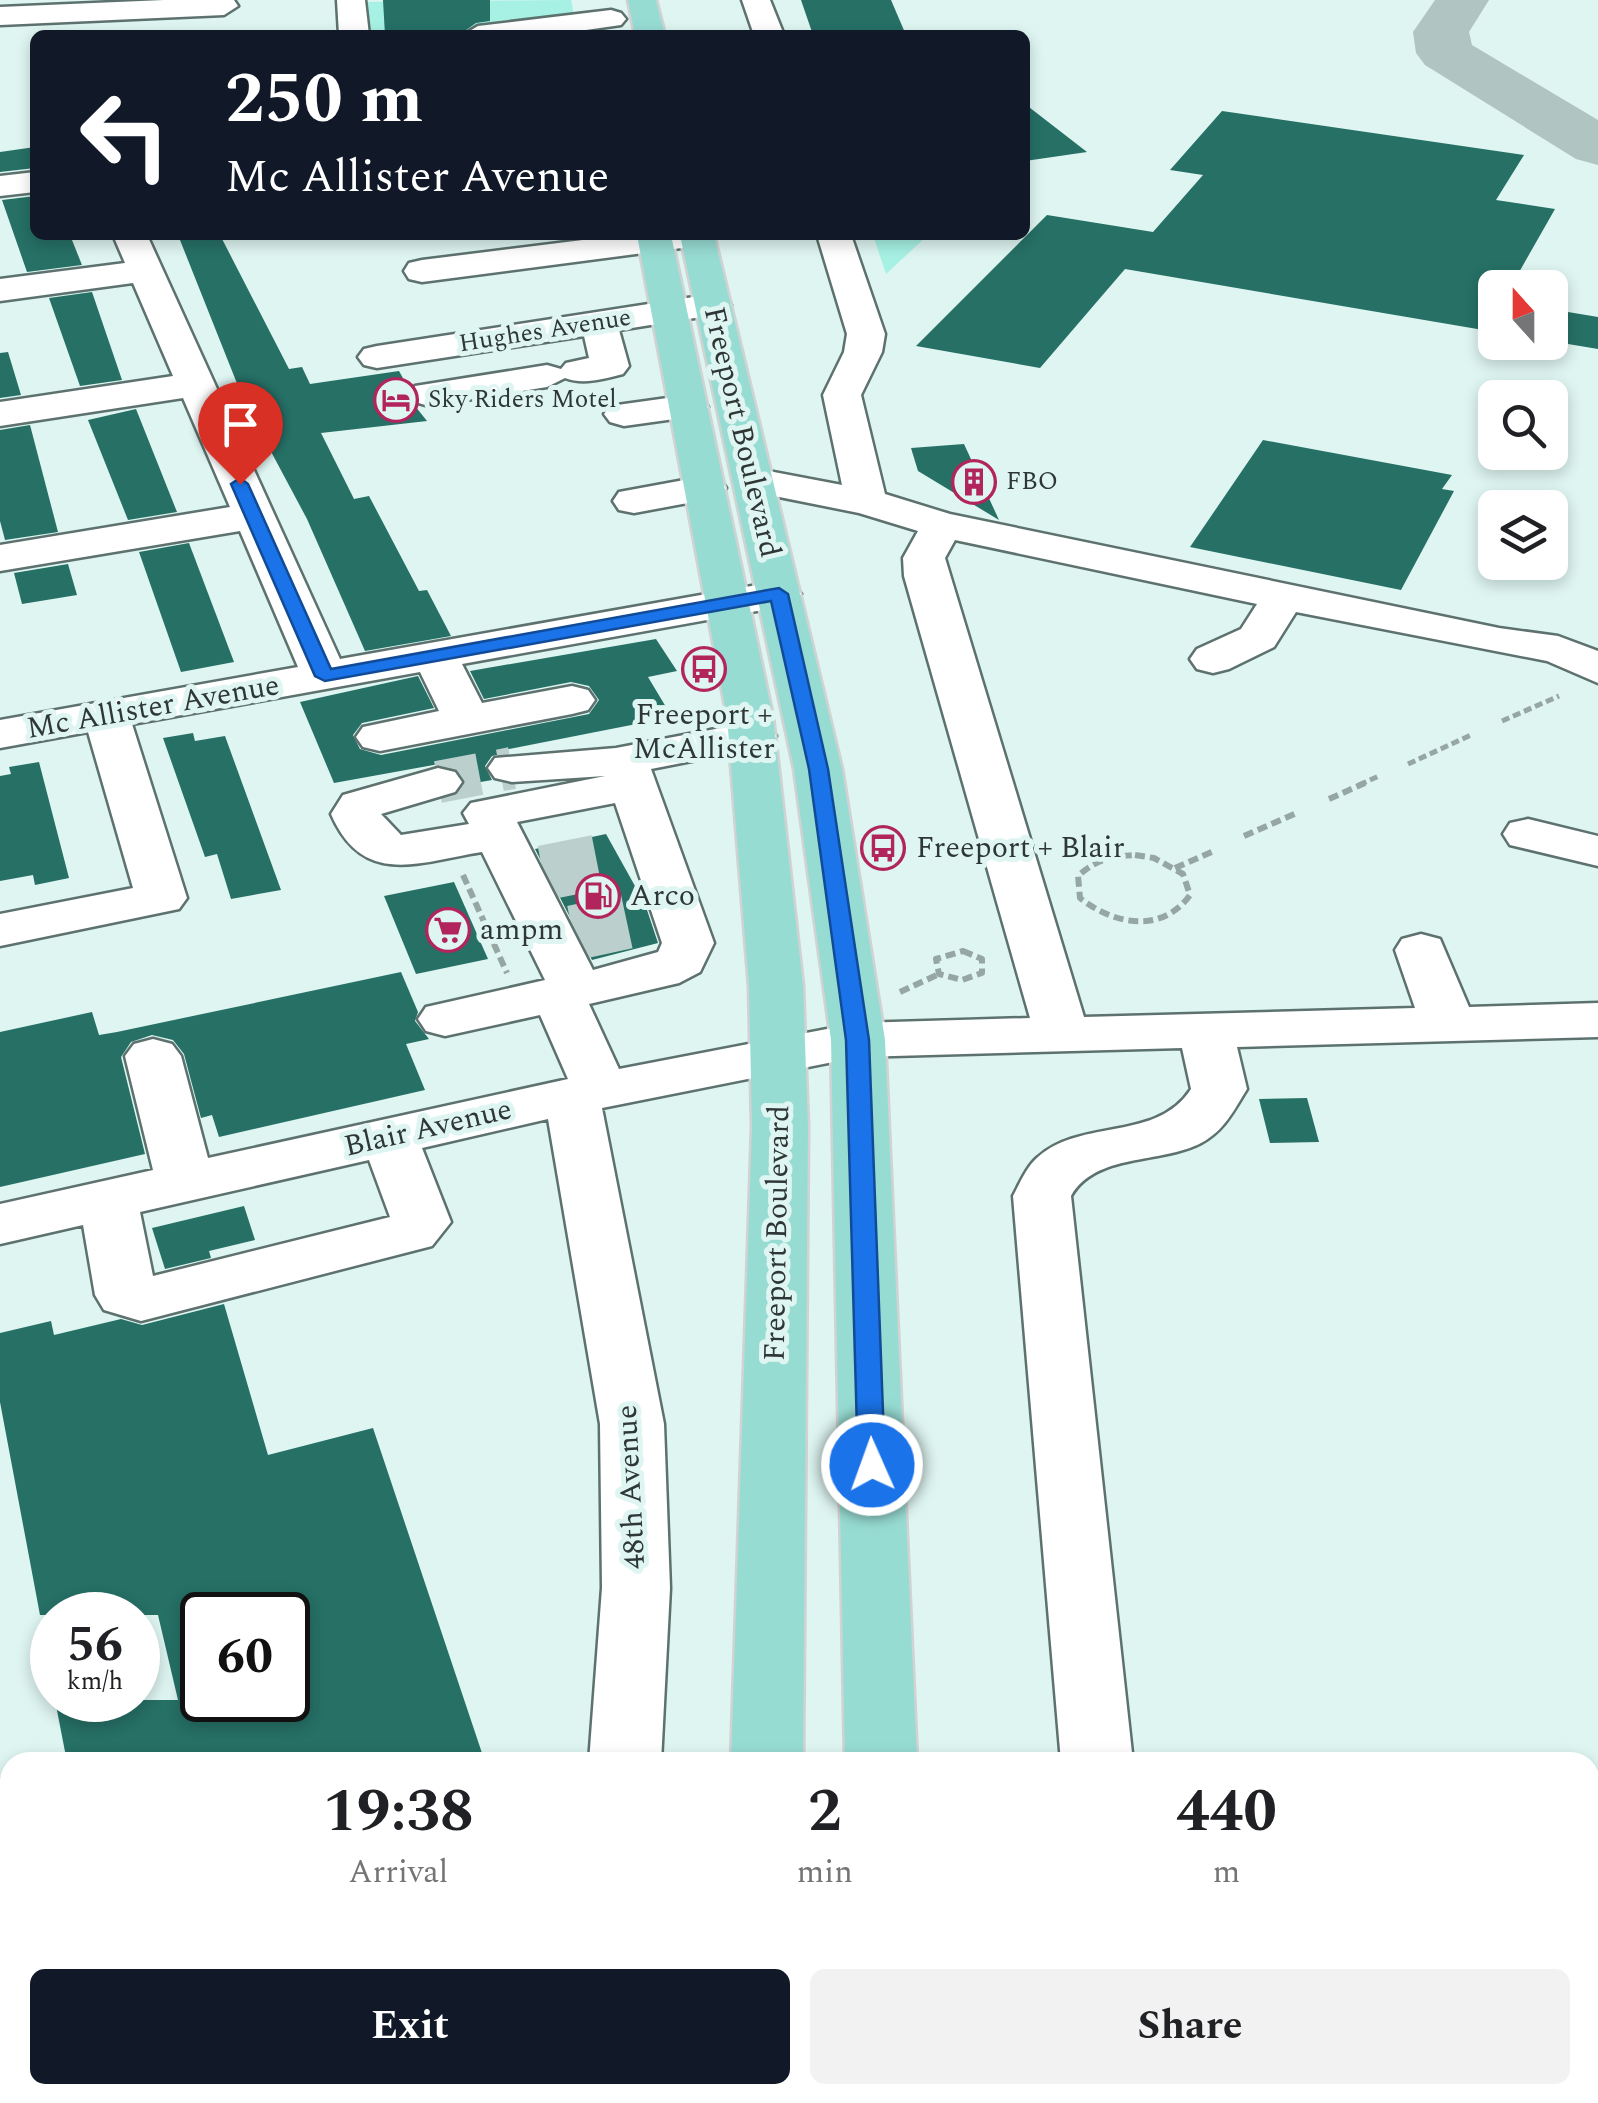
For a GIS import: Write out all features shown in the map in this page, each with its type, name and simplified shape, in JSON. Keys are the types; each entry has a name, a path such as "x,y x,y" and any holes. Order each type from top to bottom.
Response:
{"main road":[{"path":"642,0 649,30"},
{"name":"Freeport Boulevard","path":"678,273 690,408 752,736 779,1055 766,1752"},
{"name":"Freeport Boulevard","path":"678,273 753,480 818,769 858,1040 881,1752"}],"street":[{"path":"352,0 354,30"},
{"path":"756,0 767,30"},
{"path":"0,16 223,14"},
{"path":"517,30 611,18"},
{"path":"0,186 30,183"},
{"path":"836,240 866,334 864,352 842,395 844,417 867,502"},
{"path":"0,290 138,253 325,676"},
{"path":"422,271 572,256 678,273"},
{"path":"429,394 583,357 678,273"},
{"name":"Hughes Avenue","path":"377,357 521,302 583,357"},
{"path":"0,414 196,384"},
{"path":"624,414 690,408"},
{"path":"753,480 867,502 942,525 1499,641 1558,648 1598,669"},
{"path":"634,501 706,488"},
{"path":"0,558 254,516"},
{"path":"942,525 924,558 926,576 1061,1031"},
{"name":"Mc Allister Avenue","path":"0,734 779,594"},
{"path":"1212,659 1258,638 1284,596"},
{"path":"1499,641 1579,700"},
{"path":"435,656 466,720"},
{"path":"380,737 572,700"},
{"path":"0,930 161,898 106,715"},
{"path":"438,782 360,805 356,814 364,832 391,852 498,834 488,814 752,736"},
{"path":"512,768 628,772"},
{"path":"445,1019 660,972 681,961 688,942 651,885 628,772"},
{"name":"48th Avenue","path":"498,834 547,907 586,1092 632,1424 636,1588 626,1752"},
{"path":"1528,834 1598,851"},
{"path":"1421,950 1448,1024"},
{"name":"Blair Avenue","path":"0,1224 586,1092 858,1040 1061,1031 1598,1020"},
{"path":"1096,1752 1042,1196 1049,1174 1076,1156 1160,1140 1194,1126 1219,1089 1205,1029"},
{"path":"153,1056 185,1182"},
{"path":"108,1200 126,1295 141,1300 412,1232 421,1222 389,1136"}],"path":[{"path":"1502,721 1579,700"},
{"path":"1408,764 1471,735"},
{"path":"1329,799 1379,776"},
{"path":"1244,836 1298,812"},
{"path":"1175,868 1214,850"},
{"path":"1116,856 1154,858 1175,868 1190,884 1190,894 1186,905 1160,919 1104,916 1090,908 1076,887 1086,866 1116,856"},
{"path":"900,992 940,974 970,979 982,973 984,964 971,952 948,952 934,964 940,974"}],"green space":[{"path":"571,0 575,20 498,30 357,30 357,2"},
{"path":"875,240 923,240 886,274"}],"building":[{"path":"383,0 490,0 490,21 476,23 466,30 385,30"},
{"path":"801,0 891,0 904,30 811,30"},
{"path":"1030,108 1087,152 1030,160"},
{"path":"1222,111 1524,155 1496,200 1555,209 1520,270 1478,270 1478,329 1125,269 1040,368 916,346 1022,240 1030,240 1030,232 1047,215 1153,232 1203,175 1170,170"},
{"path":"30,148 30,169 0,172 0,152"},
{"path":"30,197 30,240 72,240 82,265 27,272 2,200"},
{"path":"180,240 223,240 289,369 302,367 310,384 399,371 409,389 407,396 427,421 321,433 354,499 369,496 419,591 427,590 451,636 365,651 307,519 244,401"},
{"path":"92,292 122,380 80,386 49,298"},
{"path":"1568,312 1598,317 1598,349 1568,344"},
{"path":"8,352 21,395 0,398 0,353"},
{"path":"136,409 177,512 128,520 88,420"},
{"path":"30,425 58,532 5,540 0,521 0,430"},
{"path":"1263,440 1452,475 1442,489 1454,491 1401,590 1190,547"},
{"name":"FBO","path":"964,444 999,520 918,471 911,448"},
{"path":"189,543 234,662 181,672 139,552"},
{"path":"68,564 77,595 22,604 14,573"},
{"path":"656,639 677,671 648,677 672,717 504,750 506,753 492,756 485,766 492,780 464,785 458,770 439,764 334,783 300,702 418,676 434,708 362,723 353,735 360,749 381,755 589,714 599,700 589,686 571,682 484,699 470,671"},
{"path":"193,733 195,741 225,736 281,890 231,899 217,854 205,857 163,738"},
{"path":"39,762 69,878 35,885 33,875 0,881 0,776 11,774 9,767"},
{"path":"606,834 645,904 658,943 592,960 535,849"},
{"path":"454,882 488,959 416,974 384,896"},
{"path":"401,972 418,1012 415,1021 429,1039 406,1044 425,1090 219,1137 212,1115 201,1118 184,1054 173,1040 152,1035 131,1042 121,1057 145,1154 0,1187 0,1032 92,1012 99,1035"},
{"path":"1307,1098 1319,1142 1270,1143 1259,1099"},
{"path":"244,1206 255,1240 209,1251 211,1258 165,1269 152,1228"},
{"path":"224,1304 268,1455 373,1428 482,1752 65,1752 59,1722 160,1722 160,1700 178,1700 160,1624 160,1592 36,1592 0,1402 0,1333 51,1321 54,1335 121,1319 142,1325"}],"taxiway":[{"path":"1462,0 1441,32 1445,53 1598,146"}],"tunnel":[{"path":"438,782 512,768"},
{"path":"543,873 619,858"},
{"path":"573,933 652,916"}],"place":[{"name":"Sky Riders Motel","path":"396,400"},
{"name":"FBO","path":"974,482"},
{"name":"Freeport + McAllister","path":"704,669"},
{"name":"Freeport + Blair","path":"883,848"},
{"name":"Arco","path":"598,896"},
{"name":"ampm","path":"448,930"}],"route":[{"path":"240,484 325,676 779,594 818,769 858,1040 872,1465"}]}
